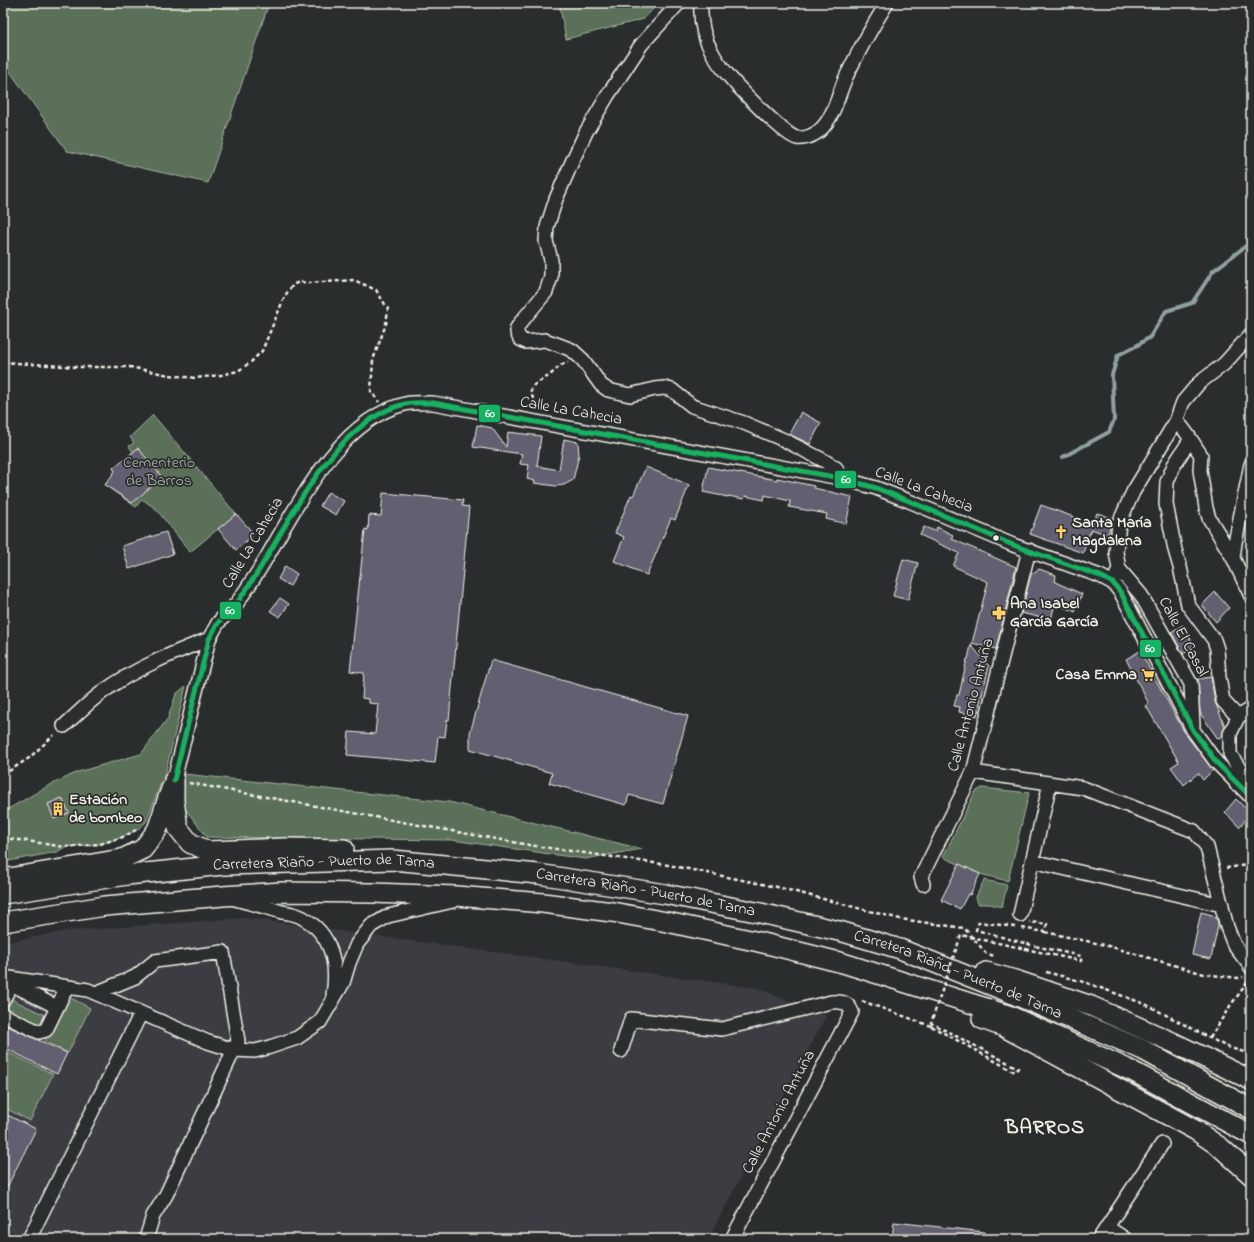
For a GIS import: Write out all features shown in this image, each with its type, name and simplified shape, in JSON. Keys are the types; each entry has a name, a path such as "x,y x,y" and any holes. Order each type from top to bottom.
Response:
{"highway":[{"path":"174,780 174,801 178,828 190,843 208,851 286,848 347,850 393,860"},
{"path":"3,879 122,859 143,849 157,830 174,780"},
{"name":"Carretera Riaño - Puerto de Tarna","path":"3,894 127,875 223,865 393,860 538,874 665,894 756,912 828,929 900,949 1013,994 1143,1050 1251,1109"},
{"name":"Carretera Riaño - Puerto de Tarna","path":"3,922 105,906 282,892 342,892 472,897 543,903 612,912 759,942 843,963 1008,1015 1132,1071 1251,1135"},
{"path":"900,949 1018,981 1091,1006 1172,1042 1251,1080"},
{"path":"902,981 923,997 1004,1027 1195,1130 1220,1147 1251,1175"}],"street":[{"path":"679,3 641,45 586,132 556,200 547,226 546,241 552,260 551,277 546,292 521,322 517,333 520,339 526,342 545,340 572,350 583,360 600,385 608,390 630,395 655,388 672,390 692,406 744,423 784,440 823,460 836,468 840,478"},
{"path":"701,3 704,34 712,52 728,75 774,121 786,132 796,138 808,138 819,131 828,119 856,56 887,3"},
{"path":"1113,583 1119,569 1116,552 1119,523 1132,492 1176,421 1183,402 1199,383 1224,364 1251,334"},
{"name":"Calle La Cahecia","path":"174,780 209,639 218,624 236,604 259,571 290,515 312,481 350,436 370,419 385,410 407,403 432,403 840,478 876,488 1028,550"},
{"path":"1176,421 1183,426 1190,440 1201,455 1200,470 1209,518 1233,558 1251,596"},
{"path":"1190,440 1174,465 1167,482 1166,504 1188,605 1214,640 1218,649 1219,677 1223,701 1238,717"},
{"path":"1233,558 1251,464"},
{"path":"1028,550 1100,576 1113,583 1121,593 1193,730 1216,762 1236,784 1251,797"},
{"name":"Calle Antonio Antuña","path":"923,884 921,876 973,772 1028,550"},
{"name":"Calle El Casal","path":"1119,569 1141,595 1191,684 1193,730"},
{"path":"64,726 103,692 124,678 179,650 209,639"},
{"path":"1236,784 1244,776 1230,754 1230,734 1238,717 1251,709"},
{"path":"973,772 1083,788 1194,831 1207,847 1227,927 1234,945 1248,972"},
{"path":"1023,918 1032,861 1050,783"},
{"path":"1032,861 1222,905"},
{"path":"223,896 302,917 318,929 328,944 334,960 336,980 331,1004"},
{"path":"9,980 88,990 208,1042 234,1050 255,1050 267,1048 297,1038 320,1022 344,983 349,963 358,944 370,926 388,916 472,897"},
{"path":"96,994 135,976 155,961 223,952 238,1041 166,1195 154,1216 146,1239"},
{"path":"3,1000 9,980"},
{"path":"9,980 57,1007"},
{"path":"3,1014 39,1032 46,1030 67,987"},
{"path":"621,1051 631,1019 722,1029 831,1002 839,1001 846,1003"},
{"name":"Calle Antonio Antuña","path":"732,1239 852,1012 846,1003"},
{"path":"29,1239 141,1013"},
{"path":"1099,1239 1162,1144"},
{"path":"1107,1227 1125,1239"}],"path":[{"path":"3,362 77,367 130,367 170,375 195,378 221,375 238,371 251,362 262,351 284,298 294,284 300,282 308,283 354,280 376,290 388,309 386,324 373,360 371,391 385,410"},
{"path":"549,424 547,415 535,402 530,390 534,385 550,375 561,365 570,362"},
{"path":"3,775 29,758 64,726"},
{"path":"3,838 65,847 100,844 123,837 142,826"},
{"path":"1212,868 1234,868 1248,865 1251,862"},
{"path":"1023,918 1047,924 1045,932"},
{"path":"846,1003 856,1000 931,1026 1015,1072 1018,1068 931,1023 961,935 1081,960 1081,956 976,930 978,922 1045,932 1105,945 1204,974 1238,978 1248,972"},
{"path":"1210,1038 1230,1006 1251,978"}],"shaded area":[{"path":"245,918 757,988 826,1016 708,1239 3,1239 3,943 67,931"}],"green space":[{"path":"3,3 269,3 208,183 67,151 3,62"},
{"path":"559,3 658,3 644,19 566,39"},
{"name":"Cementerio de Barros","path":"153,415 236,514 190,552 156,509 142,499 136,507 105,485 116,472 113,468 133,452 129,446 134,443 130,437"},
{"path":"186,686 164,779 161,783 146,822 137,830 123,837 100,844 65,847 57,852 3,862 3,812 48,786 78,772 141,754 168,718 176,694"},
{"path":"184,774 449,802 642,849 585,859 452,840 207,837 179,801"},
{"path":"982,788 1029,793 1008,881 980,874 943,857 975,792"},
{"path":"984,880 1007,885 1002,907 990,904 978,904 976,897"},
{"path":"67,996 90,1008 68,1053 45,1041"},
{"path":"9,998 47,1016 41,1028 3,1010"},
{"path":"3,1050 53,1074 30,1121 3,1107"}],"building":[{"path":"801,412 821,423 810,444 789,434"},
{"path":"477,425 492,428 506,447 508,432 541,436 537,466 559,470 564,439 578,442 579,455 573,480 564,485 556,486 534,483 535,481 527,479 529,465 520,464 522,454 473,447"},
{"path":"138,448 162,477 132,503 105,485 115,471 113,468"},
{"path":"646,467 689,485 675,520 671,518 647,575 614,561 624,537 615,533 631,495 633,496"},
{"path":"708,467 777,480 777,478 814,486 814,488 852,497 846,524 826,519 827,514 789,507 790,501 765,495 764,500 745,496 744,499 728,497 703,492"},
{"path":"328,492 344,501 336,515 320,506"},
{"path":"383,493 463,500 462,506 469,507 449,720 447,720 445,737 438,736 435,763 347,755 349,732 375,734 378,704 369,703 369,699 362,698 364,673 350,671 365,529 368,530 369,515 381,516"},
{"name":"Santa María Magdalena","path":"1041,505 1093,524 1097,513 1112,518 1108,535 1091,529 1083,553 1030,534"},
{"path":"236,514 254,534 236,550 218,529"},
{"path":"924,527 935,531 937,527 953,535 952,539 1016,567 996,649 972,643 988,582 953,566 959,553 920,535"},
{"path":"166,532 173,554 129,569 122,546"},
{"path":"903,559 918,563 908,600 893,596"},
{"path":"285,566 297,574 290,586 278,579"},
{"path":"1039,569 1056,575 1055,582 1082,594 1075,612 1055,603 1051,620 1021,613 1031,574"},
{"path":"1215,592 1229,608 1216,622 1202,605"},
{"path":"280,598 289,604 280,617 270,611"},
{"path":"1183,625 1195,647 1183,654 1171,632"},
{"path":"971,645 989,666 977,716 959,712 960,707 954,706 957,695 959,695"},
{"path":"1140,651 1186,735 1213,770 1203,780 1198,773 1184,785 1171,767 1179,762 1146,706 1149,704 1126,659"},
{"path":"491,660 688,716 663,804 629,795 626,805 549,783 552,773 470,749 470,733"},
{"path":"1211,677 1215,702 1225,726 1222,736 1218,739 1200,713 1198,679"},
{"name":"Estación de bombeo","path":"62,798 69,813 54,819 48,804"},
{"path":"1236,799 1251,814 1239,827 1225,812"},
{"path":"959,864 980,874 970,895 968,894 960,909 941,900"},
{"path":"1201,912 1212,915 1218,922 1211,959 1192,955"},
{"path":"3,1024 67,1053 57,1074 3,1047"},
{"path":"3,1113 36,1129 3,1195"},
{"path":"894,1222 985,1232 985,1239 892,1239"}],"waterway":[{"path":"1063,457 1109,432 1114,420 1112,375 1118,355 1150,337 1166,311 1192,303 1213,271 1251,242"}],"transit line":[{"name":"60","path":"174,780 209,639 218,623 240,599 319,472 337,449 358,429 380,413 405,404 433,403 840,478 876,488 1013,545 1100,576 1113,583 1121,593 1193,730 1216,762 1251,797"}],"place":[{"name":"Santa María Magdalena","path":"1061,532"},
{"name":"Ana Isabel García García","path":"999,613"},
{"name":"Casa Emma","path":"1148,675"},
{"name":"Estación de bombeo","path":"58,809"}],"district":[{"name":"BARROS","path":"1045,1128"}]}
